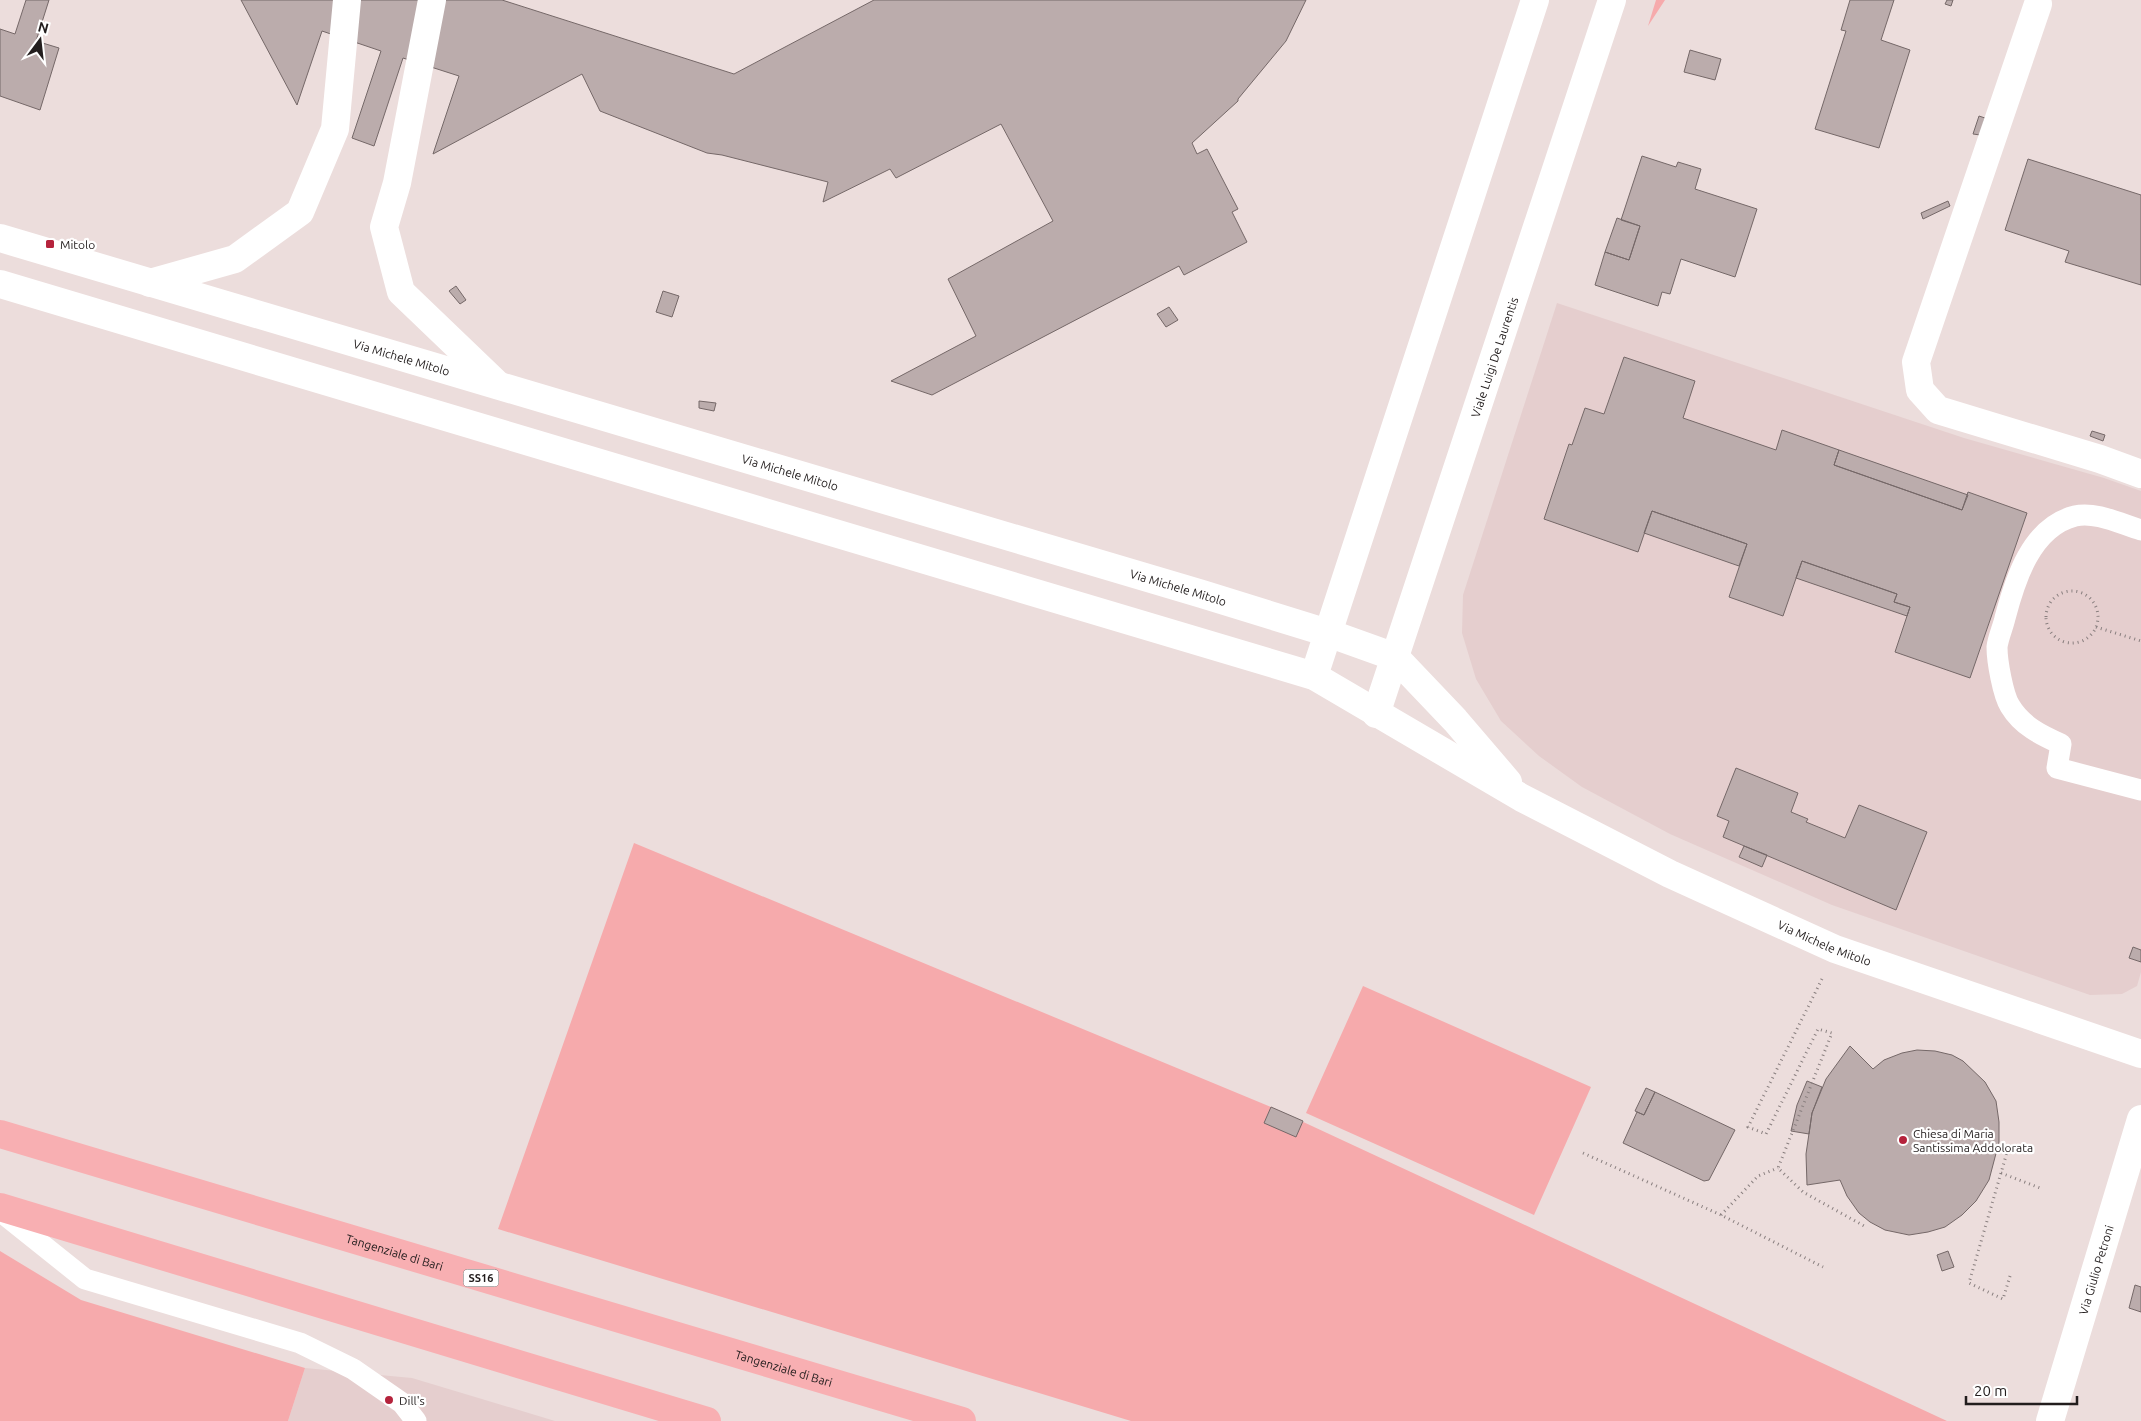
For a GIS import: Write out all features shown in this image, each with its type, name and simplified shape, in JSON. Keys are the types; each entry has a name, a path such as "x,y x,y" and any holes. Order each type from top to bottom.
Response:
{"highway":[{"name":"Tangenziale di Bari","path":"0,1134 962,1421"},
{"path":"0,1208 707,1421"}],"street":[{"path":"150,283 235,258 300,212 335,129 347,0"},
{"path":"432,0 397,183 384,227 402,292 498,385"},
{"path":"1314,676 1535,0"},
{"name":"Viale Luigi De Laurentis","path":"1376,714 1612,0"},
{"path":"2038,4 1916,362 1920,390 1938,410 2100,459 2141,474"},
{"name":"Via Michele Mitolo","path":"0,238 1193,591 1328,633 1395,657 1455,720 1522,798"},
{"name":"Via Michele Mitolo","path":"0,284 1314,676 1522,798 1670,874 1835,949 2141,1054"},
{"name":"Via Giulio Petroni","path":"2050,1421 2141,1118"}],"lane":[{"path":"2141,530 2089,515 2076,516 2062,521 2048,530 2034,546 2023,564 2010,599 1997,647 2001,678 2009,706 2035,733 2061,744 2057,768 2141,790"},
{"path":"0,1208 85,1280 300,1343 353,1369 402,1403 416,1421"}],"path":[{"path":"2076,591 2084,594 2095,604 2098,613 2096,627 2087,638 2079,642 2066,643 2057,639 2051,633 2045,620 2045,611 2055,596 2064,592 2076,591"},
{"path":"2096,627 2141,641"},
{"path":"1721,1215 1758,1176 1778,1168 1832,1033 1818,1029 1766,1134 1748,1127 1816,993 1835,949"},
{"path":"2010,1142 1969,1283 2003,1299 2010,1276"},
{"path":"1583,1153 1721,1215 1824,1267"},
{"path":"1778,1168 1803,1192 1866,1226"},
{"path":"2002,1173 2040,1188"}],"shaded area":[{"path":"1656,0 1665,0 1648,26"},
{"path":"1557,303 1964,438 2104,478 2141,491 2141,972 2137,986 2122,994 2090,995 1832,905 1670,834 1582,787 1539,756 1501,721 1476,679 1462,633 1463,595"},
{"path":"634,843 1271,1107 1947,1421 1131,1421 498,1229"},
{"path":"1363,986 1591,1087 1534,1215 1306,1113"},
{"path":"0,1251 81,1300 305,1368 288,1421 0,1421"},
{"name":"Dill's","path":"305,1368 412,1378 555,1421 288,1421"}],"building":[{"path":"26,0 49,0 36,41 59,48 40,110 0,96 0,29 15,34"},
{"path":"241,0 502,0 734,74 874,0 1306,0 1286,41 1238,101 1192,143 1197,154 1207,149 1238,209 1232,212 1247,242 1184,275 1179,266 932,395 891,381 976,336 948,279 1053,221 1001,124 896,178 890,169 823,202 828,182 722,155 707,153 600,111 582,74 433,154 459,76 403,58 374,146 352,138 381,51 322,31 297,105"},
{"path":"1850,0 1894,0 1881,40 1910,50 1879,148 1815,129 1846,31 1841,30"},
{"path":"1947,0 1953,0 1951,6 1945,4"},
{"path":"1690,50 1721,59 1715,80 1684,72"},
{"path":"1979,116 1985,118 1980,135 1973,134"},
{"path":"1642,156 1676,167 1678,162 1701,169 1695,189 1757,209 1735,277 1681,259 1670,294 1662,292 1658,306 1595,285 1605,252 1629,260 1640,226 1621,220"},
{"path":"2028,159 2141,195 2141,285 2065,262 2069,251 2005,230"},
{"path":"1948,201 1950,206 1923,219 1921,213"},
{"path":"1617,218 1640,226 1629,260 1605,252"},
{"path":"456,286 466,300 460,304 449,291"},
{"path":"663,291 679,296 672,317 656,312"},
{"path":"1169,307 1178,320 1166,327 1157,314"},
{"path":"1624,357 1695,381 1683,418 1776,450 1782,430 1839,450 1834,465 1962,510 1968,492 2027,513 1970,678 1895,652 1910,607 1894,602 1897,594 1802,561 1783,616 1729,597 1747,544 1652,511 1638,552 1544,519 1569,444 1572,445 1585,408 1604,414"},
{"path":"699,401 716,403 714,411 699,408"},
{"path":"2092,431 2105,435 2103,441 2090,436"},
{"path":"1839,450 1968,495 1962,510 1834,465"},
{"path":"1652,511 1747,544 1739,566 1644,533"},
{"path":"1802,561 1897,594 1894,602 1910,607 1907,616 1796,578"},
{"path":"1736,768 1798,793 1791,812 1808,819 1806,822 1845,838 1859,805 1927,832 1896,910 1723,837 1729,821 1717,816"},
{"path":"1744,846 1767,855 1762,867 1739,857"},
{"path":"2133,947 2141,950 2141,962 2129,958"},
{"name":"Chiesa di Maria Santissima Addolorata","path":"1850,1046 1873,1069 1884,1060 1917,1050 1935,1051 1952,1055 1963,1061 1985,1082 1996,1101 1999,1142 1989,1180 1976,1201 1962,1215 1945,1227 1909,1235 1885,1230 1870,1222 1859,1213 1847,1196 1840,1180 1807,1185 1806,1154 1812,1113 1826,1079"},
{"path":"1807,1081 1822,1087 1812,1113 1809,1134 1791,1131 1797,1105"},
{"path":"1646,1088 1655,1092 1644,1115 1635,1111"},
{"path":"1655,1092 1735,1130 1709,1180 1704,1181 1623,1143 1637,1112 1644,1115"},
{"path":"1271,1107 1303,1121 1296,1137 1264,1123"},
{"path":"1948,1251 1954,1267 1942,1271 1937,1255"},
{"path":"2135,1285 2141,1287 2141,1312 2129,1308"}],"place":[{"name":"Mitolo","path":"50,244"},
{"name":"Chiesa di Maria Santissima Addolorata","path":"1903,1140"},
{"name":"Dill's","path":"389,1400"}]}
